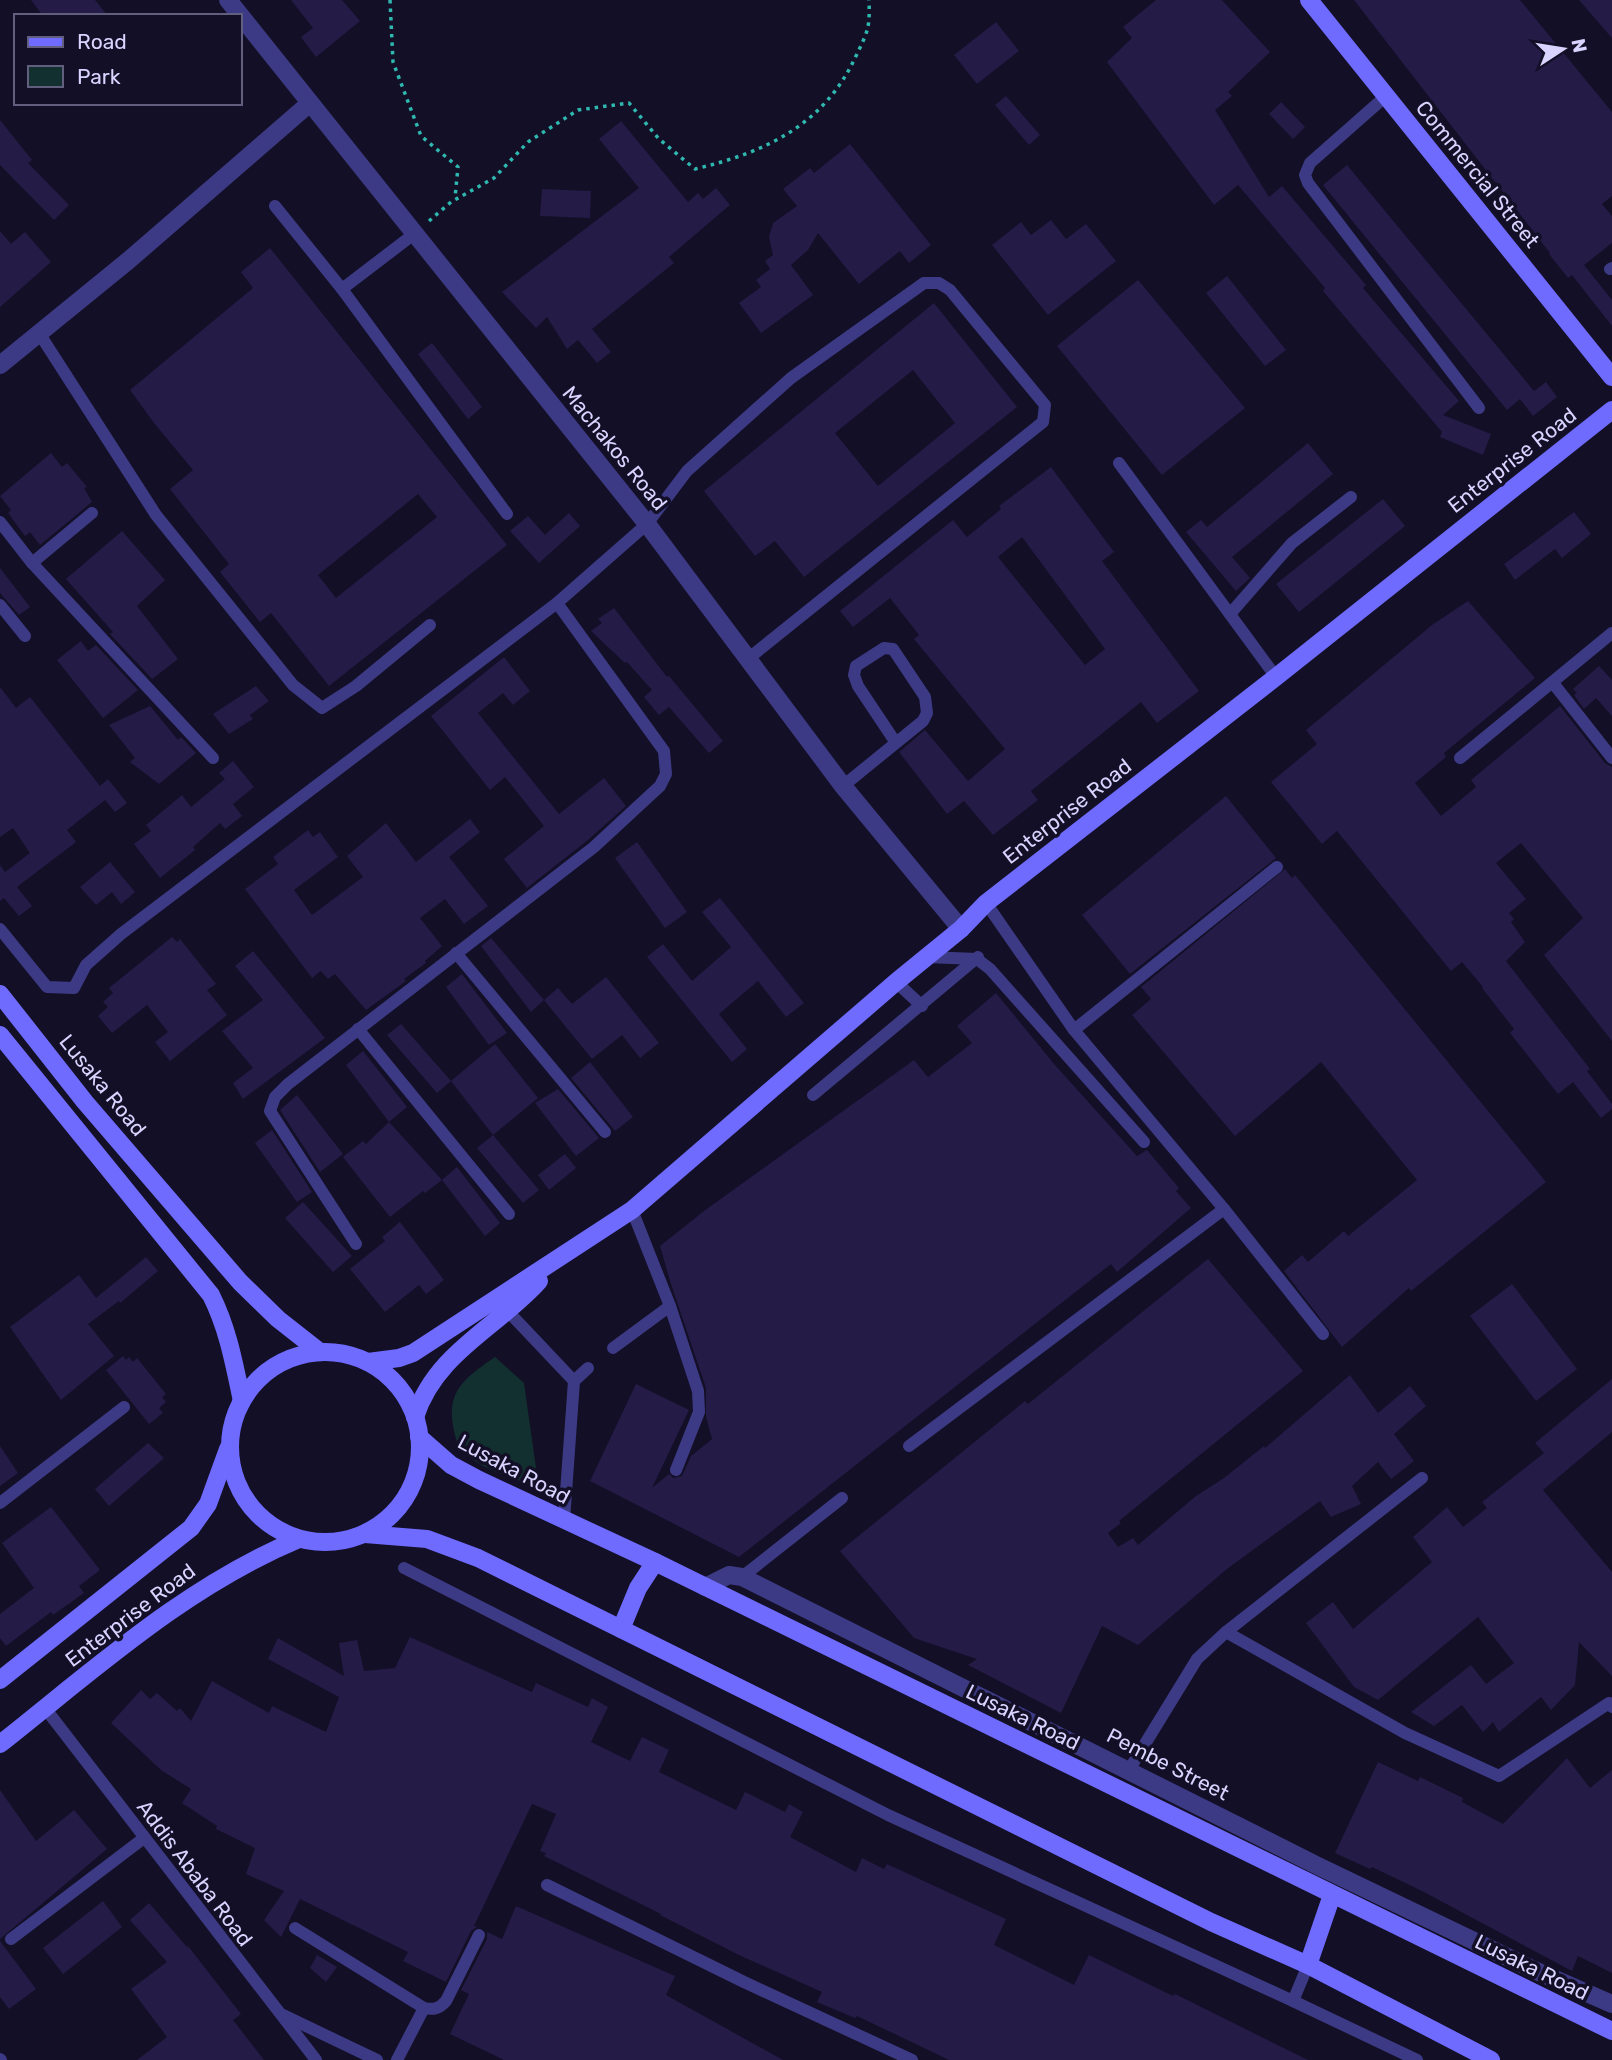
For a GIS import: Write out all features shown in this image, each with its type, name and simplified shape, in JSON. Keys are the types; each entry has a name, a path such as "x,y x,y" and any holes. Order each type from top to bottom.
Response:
{"main road":[{"name":"Commercial Street","path":"1309,0 1612,377"},
{"name":"Enterprise Road","path":"368,1362 399,1358 413,1353 501,1304 560,1258 632,1210 961,929 986,902 1276,677 1612,410"},
{"name":"Lusaka Road","path":"0,994 85,1102 222,1262 278,1319 320,1352"},
{"path":"0,1035 211,1295 223,1318 242,1401"},
{"name":"Enterprise Road","path":"415,1417 430,1387 452,1357 501,1304"},
{"path":"365,1534 385,1521 401,1504 412,1483 418,1461 419,1437 415,1417 404,1395 388,1377 368,1362 345,1354 320,1352 297,1356 275,1366 256,1381 242,1401 233,1423 230,1444 232,1469 242,1492 256,1513 276,1528 299,1538 332,1542 365,1534 407,1537 439,1544 478,1558 1211,1922 1308,1965 1491,2060"},
{"name":"Lusaka Road","path":"419,1437 451,1465 655,1562 1612,2031"},
{"name":"Enterprise Road","path":"0,1680 191,1528 208,1504 230,1444"},
{"name":"Enterprise Road","path":"0,1744 163,1614 206,1585 299,1538"},
{"path":"621,1629 632,1599 655,1562"},
{"path":"1308,1965 1332,1895"}],"street":[{"name":"Machakos Road","path":"228,0 239,14"},
{"name":"Machakos Road","path":"242,18 647,524 843,786 961,929"},
{"path":"0,365 129,260 310,103"},
{"path":"705,1587 729,1575 742,1577"},
{"name":"Pembe Street","path":"742,1577 1331,1872 1532,1969 1612,2004"},
{"path":"1159,1810 1170,1790"}],"lane":[{"path":"1386,96 1310,163 1305,175 1308,183 1479,408"},
{"path":"275,206 342,289 507,514"},
{"path":"342,289 414,234"},
{"path":"0,929 47,987 74,988 86,965 121,934 557,603 647,524 687,471 791,378 924,283 939,283 950,290 1045,405 1043,422 749,658"},
{"path":"39,333 156,515 293,685 323,708 356,686 430,625"},
{"path":"1119,463 1276,677"},
{"path":"1230,614 1292,543 1351,497"},
{"path":"32,563 92,513"},
{"path":"0,522 32,563 213,758"},
{"path":"356,1244 270,1111 275,1097 358,1029 594,847 660,786 666,774 664,751 557,603"},
{"path":"0,605 25,636"},
{"path":"1460,758 1612,633"},
{"path":"843,786 896,743 923,721 928,706 925,696 893,649 884,648 856,666 854,675 858,686 896,743"},
{"path":"1553,683 1612,758"},
{"path":"1074,1030 1277,867"},
{"path":"986,902 1074,1030 1224,1209 1322,1334"},
{"path":"456,953 605,1132"},
{"path":"926,957 977,958 990,969 1144,1142"},
{"path":"813,1095 977,958"},
{"path":"896,982 922,1006"},
{"path":"358,1029 509,1214"},
{"path":"909,1446 1224,1209"},
{"path":"632,1210 670,1306 698,1391 699,1412 676,1470"},
{"path":"501,1304 574,1381"},
{"path":"613,1348 670,1306"},
{"path":"564,1520 574,1381 588,1368"},
{"path":"0,1503 124,1407"},
{"path":"1129,1770 1197,1659 1226,1632 1422,1478"},
{"path":"742,1577 842,1498"},
{"path":"404,1568 888,1815 1417,2060"},
{"path":"1226,1632 1405,1733 1499,1776 1609,1703 1612,1707"},
{"name":"Addis Ababa Road","path":"45,1708 316,2060"},
{"path":"12,1939 144,1838"},
{"path":"547,1885 744,1982 912,2060"},
{"path":"295,1928 424,2008 436,2009 446,2001 479,1935"},
{"path":"1293,2001 1308,1965"},
{"path":"397,2060 424,2008"},
{"path":"278,2012 377,2060"}],"path":[{"path":"390,0 393,62 421,136 458,167 455,198 414,234"},
{"path":"451,202 494,178 528,142 578,110 629,103 659,139 695,169 732,160 774,141 809,121 845,80 870,26 869,0"}],"green space":[{"path":"495,1357 524,1383 536,1468 531,1485 477,1463 462,1451 456,1439 452,1417 455,1396 466,1379"}],"building":[{"path":"31,0 95,0 106,14 42,14"},
{"path":"291,0 342,0 360,21 316,57 301,37 313,28"},
{"path":"1156,0 1222,0 1270,52 1228,92 1232,96 1215,110 1269,197 1282,186 1366,285 1363,288 1459,401 1443,415 1491,434 1483,455 1440,437 1442,432 1238,185 1214,205 1107,62 1132,38 1123,27"},
{"path":"1354,0 1520,0 1612,112 1612,196 1602,204 1612,216 1612,243 1584,265 1612,300 1612,326 1572,275 1568,278 1549,254"},
{"path":"1579,0 1612,0 1612,38"},
{"path":"996,22 1019,51 977,84 954,55"},
{"path":"1006,96 1040,135 1029,145 995,105"},
{"path":"1281,102 1305,127 1293,139 1269,114"},
{"path":"0,120 32,160 28,163 69,205 54,220 0,165"},
{"path":"621,121 688,202 698,193 703,199 716,188 730,205 669,257 674,263 592,329 611,352 597,363 578,340 567,349 547,317 536,328 502,292 639,188 599,139"},
{"path":"850,144 931,245 909,263 900,251 859,284 818,233 808,250 791,265 813,295 761,333 739,303 761,287 756,280 770,269 765,261 773,255 769,237 773,223 797,206 783,189 810,168 814,173"},
{"path":"1347,165 1534,391 1546,382 1557,397 1533,416 1520,399 1507,410 1323,185"},
{"path":"542,189 591,191 590,218 540,216"},
{"path":"1051,220 1066,239 1086,224 1116,261 1048,315 992,245 1021,222 1031,235"},
{"path":"0,231 11,244 25,232 51,262 0,307"},
{"path":"270,248 507,545 329,686 271,613 260,622 220,572 229,564 170,489 193,470 130,390 253,288 241,272","holes":["418,494 437,517 336,598 318,575"]},
{"path":"1227,276 1286,350 1265,366 1206,293"},
{"path":"1138,280 1245,408 1162,475 1057,346"},
{"path":"934,303 1017,407 804,577 775,541 755,556 704,491","holes":["913,370 955,423 878,486 835,433"]},
{"path":"432,343 482,407 468,419 418,354"},
{"path":"1308,443 1333,474 1232,557 1250,578 1236,591 1186,532 1201,520 1207,527"},
{"path":"51,453 62,467 67,463 87,487 84,488 92,502 40,545 30,532 25,536 8,513 11,510 0,496"},
{"path":"1051,467 1114,552 1102,561 1199,691 1157,723 1141,702 1031,791 1038,800 993,835 964,801 947,814 899,752 925,730 968,781 1005,749 914,639 919,635 890,598 853,627 840,611 953,520 967,537 1001,509 999,506","holes":["1022,537 1105,649 1085,665 998,557"]},
{"path":"1383,499 1405,526 1299,612 1276,584"},
{"path":"1574,512 1591,534 1562,558 1555,549 1515,580 1504,564"},
{"path":"569,513 580,526 539,563 510,531 528,516 545,535"},
{"path":"122,531 165,580 137,606 178,659 152,679 110,634 113,632 66,579"},
{"path":"0,568 30,607 19,615 0,593"},
{"path":"1468,601 1535,678 1444,753 1446,757 1415,783 1441,816 1476,787 1471,780 1560,706 1605,763 1612,767 1612,1041 1544,955 1583,918 1521,843 1496,863 1526,899 1509,913 1514,919 1511,922 1525,942 1506,961 1590,1069 1587,1071 1612,1104 1612,1109 1601,1118 1573,1082 1558,1094 1510,1033 1514,1029 1462,962 1451,971 1337,831 1322,844 1271,782 1317,744 1306,730 1432,625"},
{"path":"614,608 667,677 669,676 723,741 709,753 669,707 659,715 644,697 652,690 627,662 591,631 602,623 598,619"},
{"path":"81,641 88,651 96,645 138,690 103,718 57,660"},
{"path":"504,657 530,691 513,705 503,693 478,713 559,814 604,778 626,806 527,888 504,859 544,826 505,777 490,790 431,716"},
{"path":"1599,666 1612,680 1612,716 1596,698 1584,709 1574,695 1577,693 1573,689"},
{"path":"256,686 269,701 250,715 253,719 229,734 213,714"},
{"path":"0,687 16,708 30,697 100,786 108,779 127,803 115,812 105,800 67,830 76,842 17,887 32,906 19,916 4,898 0,901 0,865 5,872 30,853 13,828 0,837"},
{"path":"150,706 178,740 181,737 196,753 159,784 130,762 135,758 109,725"},
{"path":"233,761 254,787 233,804 242,816 225,829 220,823 193,847 195,850 160,878 134,844 151,831 146,825 182,795 191,807 225,779 219,773"},
{"path":"1226,796 1276,858 1130,974 1082,915"},
{"path":"470,819 480,832 449,857 488,906 464,924 445,899 420,918 442,946 426,963 404,979 406,981 366,1010 335,974 328,979 321,971 312,978 245,889 278,864 273,857 308,830 313,837 320,832 338,857 294,890 312,915 363,877 347,856 386,823 416,862"},
{"path":"637,842 687,912 665,928 615,858"},
{"path":"110,862 135,892 121,904 112,892 96,905 80,887"},
{"path":"1285,869 1292,878 1295,875 1546,1182 1411,1291 1409,1288 1342,1347 1284,1271 1302,1255 1308,1262 1344,1231 1348,1236 1417,1180 1321,1062 1235,1136 1132,1015 1151,999 1141,987"},
{"path":"720,898 804,1003 786,1017 758,981 719,1014 747,1049 732,1062 647,957 663,944 692,981 731,947 702,912"},
{"path":"172,937 177,942 180,939 216,984 207,990 227,1015 170,1061 155,1042 168,1032 147,1005 112,1033 98,1016 108,1007 103,1002 113,993 109,988"},
{"path":"491,938 544,1000 531,1012 481,946"},
{"path":"253,951 325,1038 243,1099 233,1083 253,1068 222,1031 263,1000 235,966"},
{"path":"462,974 507,1033 489,1045 446,987"},
{"path":"606,977 659,1043 640,1058 622,1035 592,1059 544,1000 558,988 572,1004"},
{"path":"996,993 1055,1065 1137,1156 1147,1150 1179,1188 1176,1191 1191,1208 1117,1272 1111,1264 739,1557 590,1481 636,1384 689,1410 652,1488 669,1474 673,1478 682,1476 691,1456 712,1439 706,1417 706,1388 660,1246 704,1211 914,1060 928,1077 972,1043 957,1026"},
{"path":"401,1024 451,1081 437,1093 387,1035"},
{"path":"495,1044 538,1098 493,1135 451,1081"},
{"path":"363,1051 407,1107 389,1122 346,1065"},
{"path":"590,1062 633,1117 615,1131 571,1078"},
{"path":"558,1089 599,1138 576,1156 535,1103"},
{"path":"297,1095 343,1154 320,1172 280,1110"},
{"path":"389,1122 442,1180 390,1217 343,1157 363,1141 366,1144"},
{"path":"272,1130 312,1192 297,1202 255,1143"},
{"path":"493,1135 539,1190 523,1203 477,1148"},
{"path":"565,1154 576,1168 549,1190 538,1175"},
{"path":"457,1167 500,1223 485,1236 442,1180"},
{"path":"303,1202 352,1256 333,1272 285,1218"},
{"path":"400,1222 444,1280 426,1294 419,1285 385,1312 350,1269 385,1241 382,1237"},
{"path":"146,1257 158,1271 120,1303 119,1301 88,1324 114,1356 61,1400 10,1327 79,1275 96,1298"},
{"path":"1208,1259 1303,1371 1119,1521 1121,1523 1108,1533 1118,1547 1133,1538 1138,1545 1196,1496 1264,1446 1265,1448 1350,1375 1378,1413 1410,1386 1426,1406 1394,1434 1414,1461 1391,1479 1378,1462 1352,1486 1361,1504 1331,1517 1320,1501 1227,1569 1138,1645 1102,1626 1061,1713 968,1665 977,1659 914,1638 840,1551 1025,1401 1028,1404"},
{"path":"1512,1284 1577,1369 1536,1401 1470,1316"},
{"path":"123,1356 126,1360 129,1357 133,1362 137,1358 166,1394 162,1397 166,1402 159,1408 163,1413 149,1424 106,1370"},
{"path":"1612,1379 1612,1432 1543,1490 1612,1572 1612,1676 1579,1642 1575,1685 1551,1710 1541,1697 1499,1732 1493,1722 1483,1732 1462,1705 1434,1726 1411,1712 1471,1665 1486,1684 1514,1663 1478,1617 1378,1700 1354,1687 1306,1623 1333,1602 1353,1629 1432,1562 1413,1537 1447,1507 1463,1527 1487,1508 1482,1502 1544,1453 1535,1443"},
{"path":"148,1443 164,1458 109,1506 95,1489"},
{"path":"0,1446 18,1473 0,1486"},
{"path":"51,1507 100,1570 79,1586 84,1593 53,1615 51,1612 6,1646 0,1638 0,1614 34,1588 2,1543"},
{"path":"410,1637 532,1692 536,1683 588,1707 592,1698 608,1707 591,1742 630,1761 642,1737 669,1750 659,1772 736,1810 745,1792 785,1812 789,1804 803,1812 790,1837 856,1872 862,1858 884,1869 887,1864 1006,1919 994,1945 1074,1985 1089,1955 1308,2060 949,2060 857,2016 855,2018 817,2002 822,1992 741,1956 544,1856 546,1853 540,1851 556,1814 532,1804 474,1926 477,1927 471,1931 446,1982 403,1961 408,1952 300,1899 281,1937 264,1920 284,1891 246,1874 255,1848 216,1829 217,1826 182,1803 191,1789 161,1770 111,1723 141,1690 150,1699 157,1693 177,1711 180,1708 191,1721 212,1681 269,1713 272,1706 326,1732 339,1697 268,1659 278,1638 344,1676 339,1643 357,1640 364,1671 395,1668"},
{"path":"1567,1758 1590,1788 1612,1770 1612,1973 1578,1956 1572,1971 1422,1891 1335,1853 1378,1762 1418,1781 1420,1777 1463,1798 1462,1802 1503,1824"},
{"path":"0,1790 36,1841 74,1810 107,1849 0,1939"},
{"path":"103,1901 122,1927 63,1974 43,1948"},
{"path":"149,1903 188,1946 241,2014 233,2020 264,2060 137,2060 167,2037 131,1989 167,1962 130,1920"},
{"path":"516,1906 675,1976 666,1995 783,2060 504,2060 450,2034 469,1994 461,1990 487,1939 487,1932 502,1939"},
{"path":"0,1941 36,1989 9,2009 0,1997"},
{"path":"317,1955 337,1967 326,1982 310,1968"}]}
